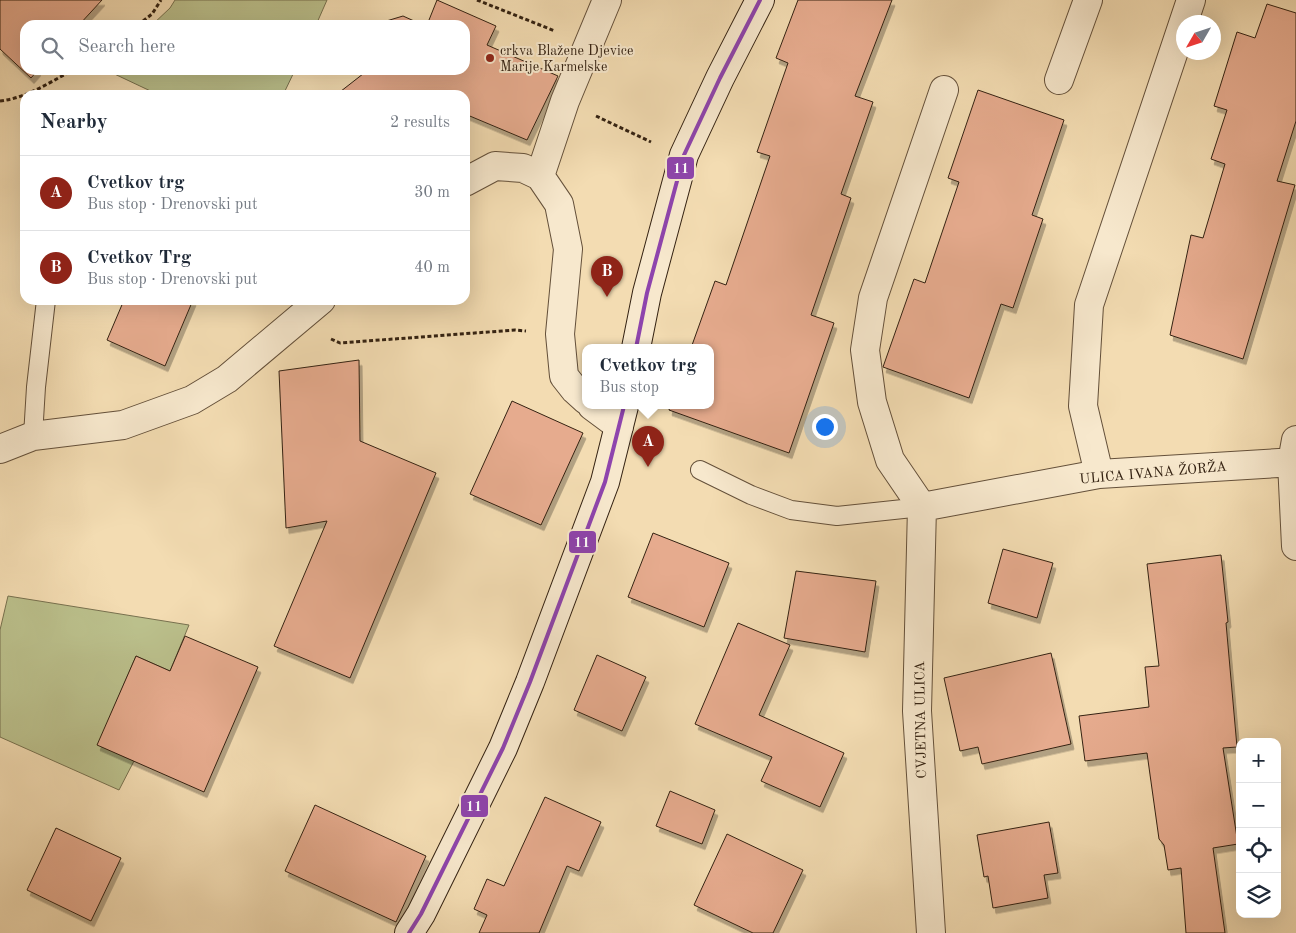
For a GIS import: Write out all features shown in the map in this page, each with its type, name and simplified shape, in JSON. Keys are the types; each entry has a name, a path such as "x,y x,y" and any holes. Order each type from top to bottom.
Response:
{"street":[{"path":"540,176 565,101 607,0"},
{"path":"637,344 647,294 684,155 720,78 760,0"},
{"path":"1059,80 1088,0"},
{"path":"1099,474 1083,406 1089,306 1191,0"},
{"path":"922,507 890,460 872,402 865,350 873,298 944,90"},
{"path":"470,179 495,166 523,168 540,176 558,204 568,249 560,334 564,376 582,396"},
{"path":"0,449 32,436 123,425 192,400 227,379 311,308"},
{"path":"409,933 421,914 506,740 530,682 602,491 622,416 601,409"},
{"path":"1295,455 1296,546"},
{"name":"ULICA IVANA ŽORŽA","path":"922,507 1099,474 1295,455"},
{"name":"CVJETNA ULICA","path":"922,507 917,711 931,933"}],"lane":[{"path":"32,436 45,305"},
{"path":"700,470 751,495 791,510 837,516 922,507"}],"path":[{"path":"144,20 152,14 161,0"},
{"path":"477,0 589,44"},
{"path":"39,90 64,75"},
{"path":"0,101 20,96"},
{"path":"625,130 659,145"},
{"path":"311,308 319,334 340,343 515,330 560,334"}],"green space":[{"path":"175,0 327,0 318,20 157,20 170,8"},
{"path":"117,75 293,75 285,90 148,90"},
{"path":"8,596 189,625 170,671 136,656 98,745 134,761 119,790 0,737 0,630"}],"building":[{"path":"0,0 102,0 84,20 20,20 20,68 0,49"},
{"name":"crkva Blažene Djevice Marije Karmelske","path":"437,0 496,26 487,45 558,76 527,140 470,116 470,90 342,90 362,75 470,75 470,20 429,20"},
{"path":"798,0 892,0 855,96 873,102 841,194 851,198 811,315 834,323 789,453 669,410 714,409 714,344 692,344 715,281 726,285 770,156 757,152 788,63 776,58"},
{"path":"1267,4 1296,13 1296,121 1277,181 1295,185 1243,359 1170,335 1191,235 1203,238 1225,164 1211,159 1227,110 1214,106 1237,32 1255,38"},
{"path":"403,16 412,20 390,20"},
{"path":"978,90 1064,120 1032,215 1043,219 1013,308 1001,304 969,398 883,367 914,279 925,283 959,182 948,178"},
{"path":"122,305 191,305 165,366 107,340"},
{"path":"359,360 360,441 436,473 350,678 274,646 327,521 286,528 279,371"},
{"path":"512,401 583,433 541,525 470,494"},
{"path":"653,533 729,563 704,627 628,597"},
{"path":"1003,549 1053,563 1037,618 988,603"},
{"path":"1221,555 1236,738 1236,747 1223,748 1236,831 1236,844 1213,848 1225,933 1186,933 1181,868 1168,870 1164,845 1159,839 1147,753 1085,761 1079,716 1149,707 1145,667 1159,666 1147,564"},
{"path":"796,571 876,581 865,652 784,638"},
{"path":"738,623 790,645 759,715 844,753 820,807 761,781 772,757 695,724"},
{"path":"185,636 258,667 204,792 97,745 136,656 170,671"},
{"path":"1051,653 1071,744 982,764 978,747 960,751 944,678"},
{"path":"597,655 646,677 622,731 574,710"},
{"path":"670,791 715,810 702,844 656,826"},
{"path":"545,797 601,822 579,871 567,866 539,933 479,933 487,915 474,909 487,879 504,886"},
{"path":"315,805 426,856 396,922 285,871"},
{"path":"1049,822 1058,873 1044,875 1048,898 993,908 988,876 984,877 977,835"},
{"path":"56,828 121,858 91,921 27,890"},
{"path":"727,834 803,870 773,933 753,933 694,905"}],"transit line":[{"name":"11","path":"637,344 647,293 684,155 720,78 760,0"},
{"name":"11","path":"409,933 421,914 503,748 530,682 605,482 623,409"}],"place":[{"name":"crkva Blažene Djevice Marije Karmelske","path":"490,58"},
{"name":"Cvetkov Trg","path":"607,297"},
{"name":"Cvetkov trg","path":"648,467"}]}
